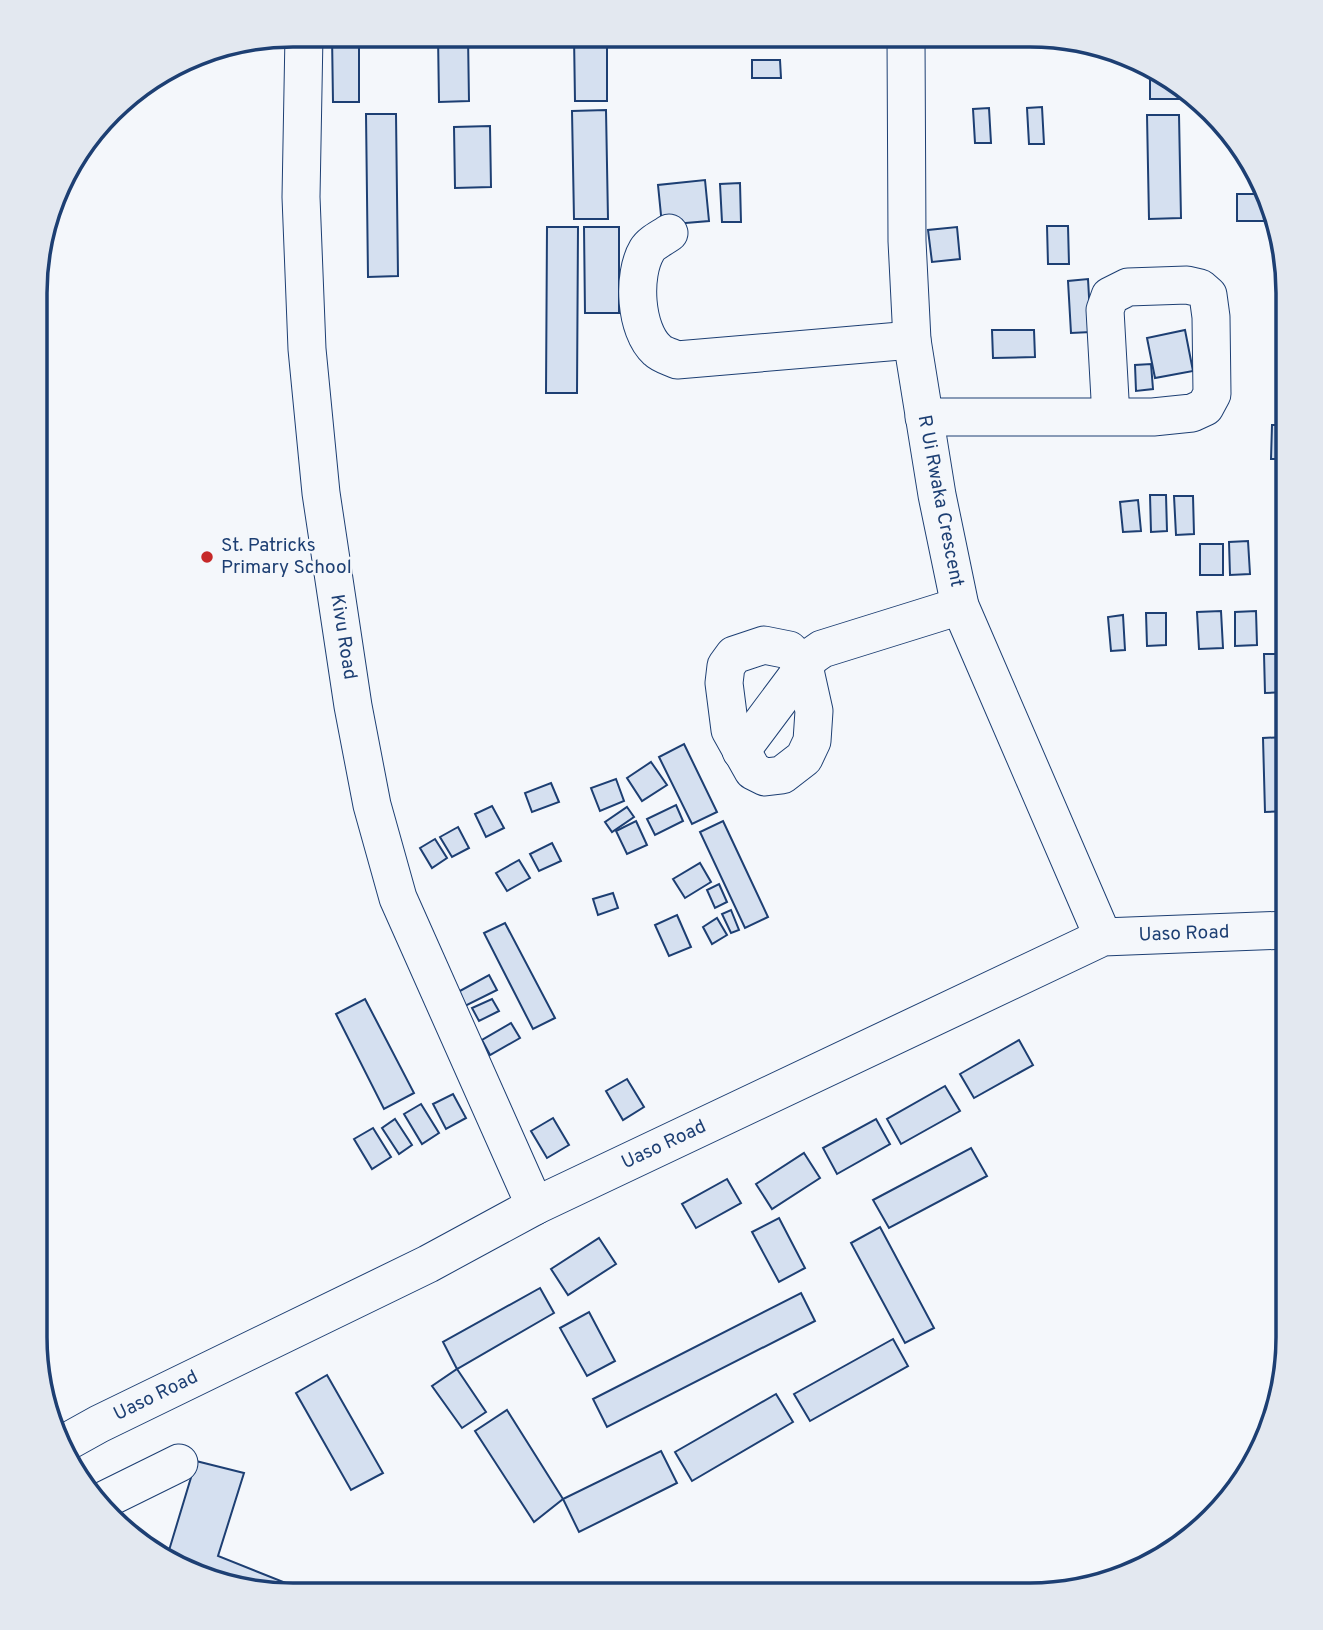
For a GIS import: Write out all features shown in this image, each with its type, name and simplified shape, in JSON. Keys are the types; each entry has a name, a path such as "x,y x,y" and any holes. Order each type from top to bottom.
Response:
{"street":[{"name":"R Ui Rwaka Crescent","path":"906,47 907,241 912,340 937,495 960,606 1103,937"},
{"name":"Kivu Road","path":"304,48 301,197 307,349 321,493 372,805 398,898 535,1206"},
{"path":"669,233 648,247 639,268 639,300 642,326 658,350 677,360 912,340"},
{"path":"924,417 1111,417"},
{"path":"740,751 812,656 833,644 960,606"},
{"path":"764,645 789,650 804,666 814,711 812,741 804,758 782,775 765,777 753,771 740,751 730,730 725,704 726,666 734,655 764,645"},
{"name":"Uaso Road","path":"70,1440 428,1264 535,1206 1103,937 1275,930"},
{"path":"107,1498 179,1462"}],"building":[{"path":"332,48 359,48 359,102 333,102"},
{"path":"438,48 468,48 469,101 439,102"},
{"path":"574,48 607,48 607,101 575,101"},
{"path":"752,60 780,60 781,78 752,78"},
{"path":"1150,78 1181,99 1181,99 1150,99"},
{"path":"1042,107 1044,144 1029,144 1027,108"},
{"path":"989,108 991,143 975,143 973,109"},
{"path":"606,110 608,219 574,219 572,111"},
{"path":"366,114 396,114 398,276 368,277"},
{"path":"1147,115 1179,115 1181,218 1149,219"},
{"path":"490,126 491,187 455,188 454,127"},
{"path":"705,180 709,221 662,225 658,185"},
{"path":"740,183 741,222 722,222 720,184"},
{"path":"1237,194 1255,194 1265,221 1237,221"},
{"path":"1047,226 1068,226 1069,264 1048,264"},
{"path":"547,227 578,227 577,393 546,393"},
{"path":"584,227 619,227 619,313 585,313"},
{"path":"957,227 960,259 932,262 928,230"},
{"path":"1088,279 1091,332 1071,333 1068,281"},
{"path":"992,330 1034,330 1035,357 993,358"},
{"path":"1185,330 1193,371 1155,378 1147,338"},
{"path":"1151,364 1153,389 1136,391 1135,365"},
{"path":"1272,425 1276,425 1276,459 1271,459"},
{"path":"1150,495 1166,495 1167,531 1151,532"},
{"path":"1174,496 1193,496 1194,534 1176,535"},
{"path":"1138,500 1141,531 1123,532 1120,502"},
{"path":"1248,541 1250,574 1230,575 1229,542"},
{"path":"1200,544 1223,544 1223,575 1200,575"},
{"path":"1221,611 1223,648 1199,649 1197,612"},
{"path":"1256,611 1257,645 1235,646 1235,612"},
{"path":"1146,613 1166,613 1166,645 1147,646"},
{"path":"1123,615 1125,650 1111,651 1108,617"},
{"path":"1264,654 1276,654 1276,693 1265,693"},
{"path":"1276,737 1276,812 1265,812 1263,738"},
{"path":"684,744 717,812 692,824 659,757"},
{"path":"651,762 667,785 642,801 627,778"},
{"path":"616,779 624,801 600,811 591,788"},
{"path":"551,783 559,802 532,812 525,793"},
{"path":"676,805 683,821 655,835 647,819"},
{"path":"492,806 504,828 486,837 475,814"},
{"path":"627,807 634,817 612,832 605,822"},
{"path":"636,821 647,845 627,854 616,831"},
{"path":"723,821 768,917 745,928 700,832"},
{"path":"458,827 469,848 452,857 440,837"},
{"path":"435,839 447,858 432,868 420,848"},
{"path":"552,843 561,861 539,871 530,854"},
{"path":"519,860 530,878 507,891 496,873"},
{"path":"700,863 711,882 685,898 673,879"},
{"path":"719,884 727,902 715,908 707,890"},
{"path":"613,893 618,908 598,915 593,899"},
{"path":"731,910 739,930 731,933 722,914"},
{"path":"677,915 691,947 669,956 655,925"},
{"path":"717,918 727,935 712,944 703,927"},
{"path":"505,923 555,1018 533,1029 484,933"},
{"path":"489,975 497,990 465,1006 458,992"},
{"path":"365,999 414,1093 384,1109 336,1014"},
{"path":"492,999 499,1011 479,1021 472,1008"},
{"path":"511,1023 520,1038 490,1055 482,1040"},
{"path":"1019,1040 1033,1065 974,1098 960,1074"},
{"path":"627,1079 644,1107 623,1120 606,1091"},
{"path":"945,1086 960,1111 901,1144 887,1119"},
{"path":"453,1094 466,1118 446,1129 433,1104"},
{"path":"421,1104 439,1133 422,1144 404,1114"},
{"path":"553,1118 569,1145 547,1158 531,1131"},
{"path":"395,1119 412,1145 399,1154 382,1128"},
{"path":"876,1119 890,1144 837,1174 823,1148"},
{"path":"373,1128 391,1157 372,1169 354,1139"},
{"path":"971,1148 987,1176 889,1228 873,1200"},
{"path":"804,1153 820,1178 772,1209 756,1184"},
{"path":"727,1179 741,1203 696,1228 682,1204"},
{"path":"779,1218 805,1268 779,1282 752,1232"},
{"path":"880,1227 934,1328 905,1343 851,1243"},
{"path":"599,1238 616,1264 568,1295 551,1269"},
{"path":"540,1288 554,1313 457,1369 443,1342"},
{"path":"801,1293 815,1321 607,1427 593,1399"},
{"path":"589,1312 615,1361 587,1376 560,1328"},
{"path":"893,1339 908,1366 810,1421 794,1394"},
{"path":"457,1369 486,1412 462,1428 432,1386"},
{"path":"327,1375 383,1473 351,1490 296,1393"},
{"path":"776,1394 793,1422 692,1481 675,1452"},
{"path":"507,1410 563,1499 534,1522 475,1431"},
{"path":"661,1451 677,1483 579,1532 563,1499"},
{"path":"196,1461 244,1473 218,1556 285,1582 261,1581 214,1570 169,1550"}],"place":[{"name":"St. Patricks Primary School","path":"207,557"}]}
